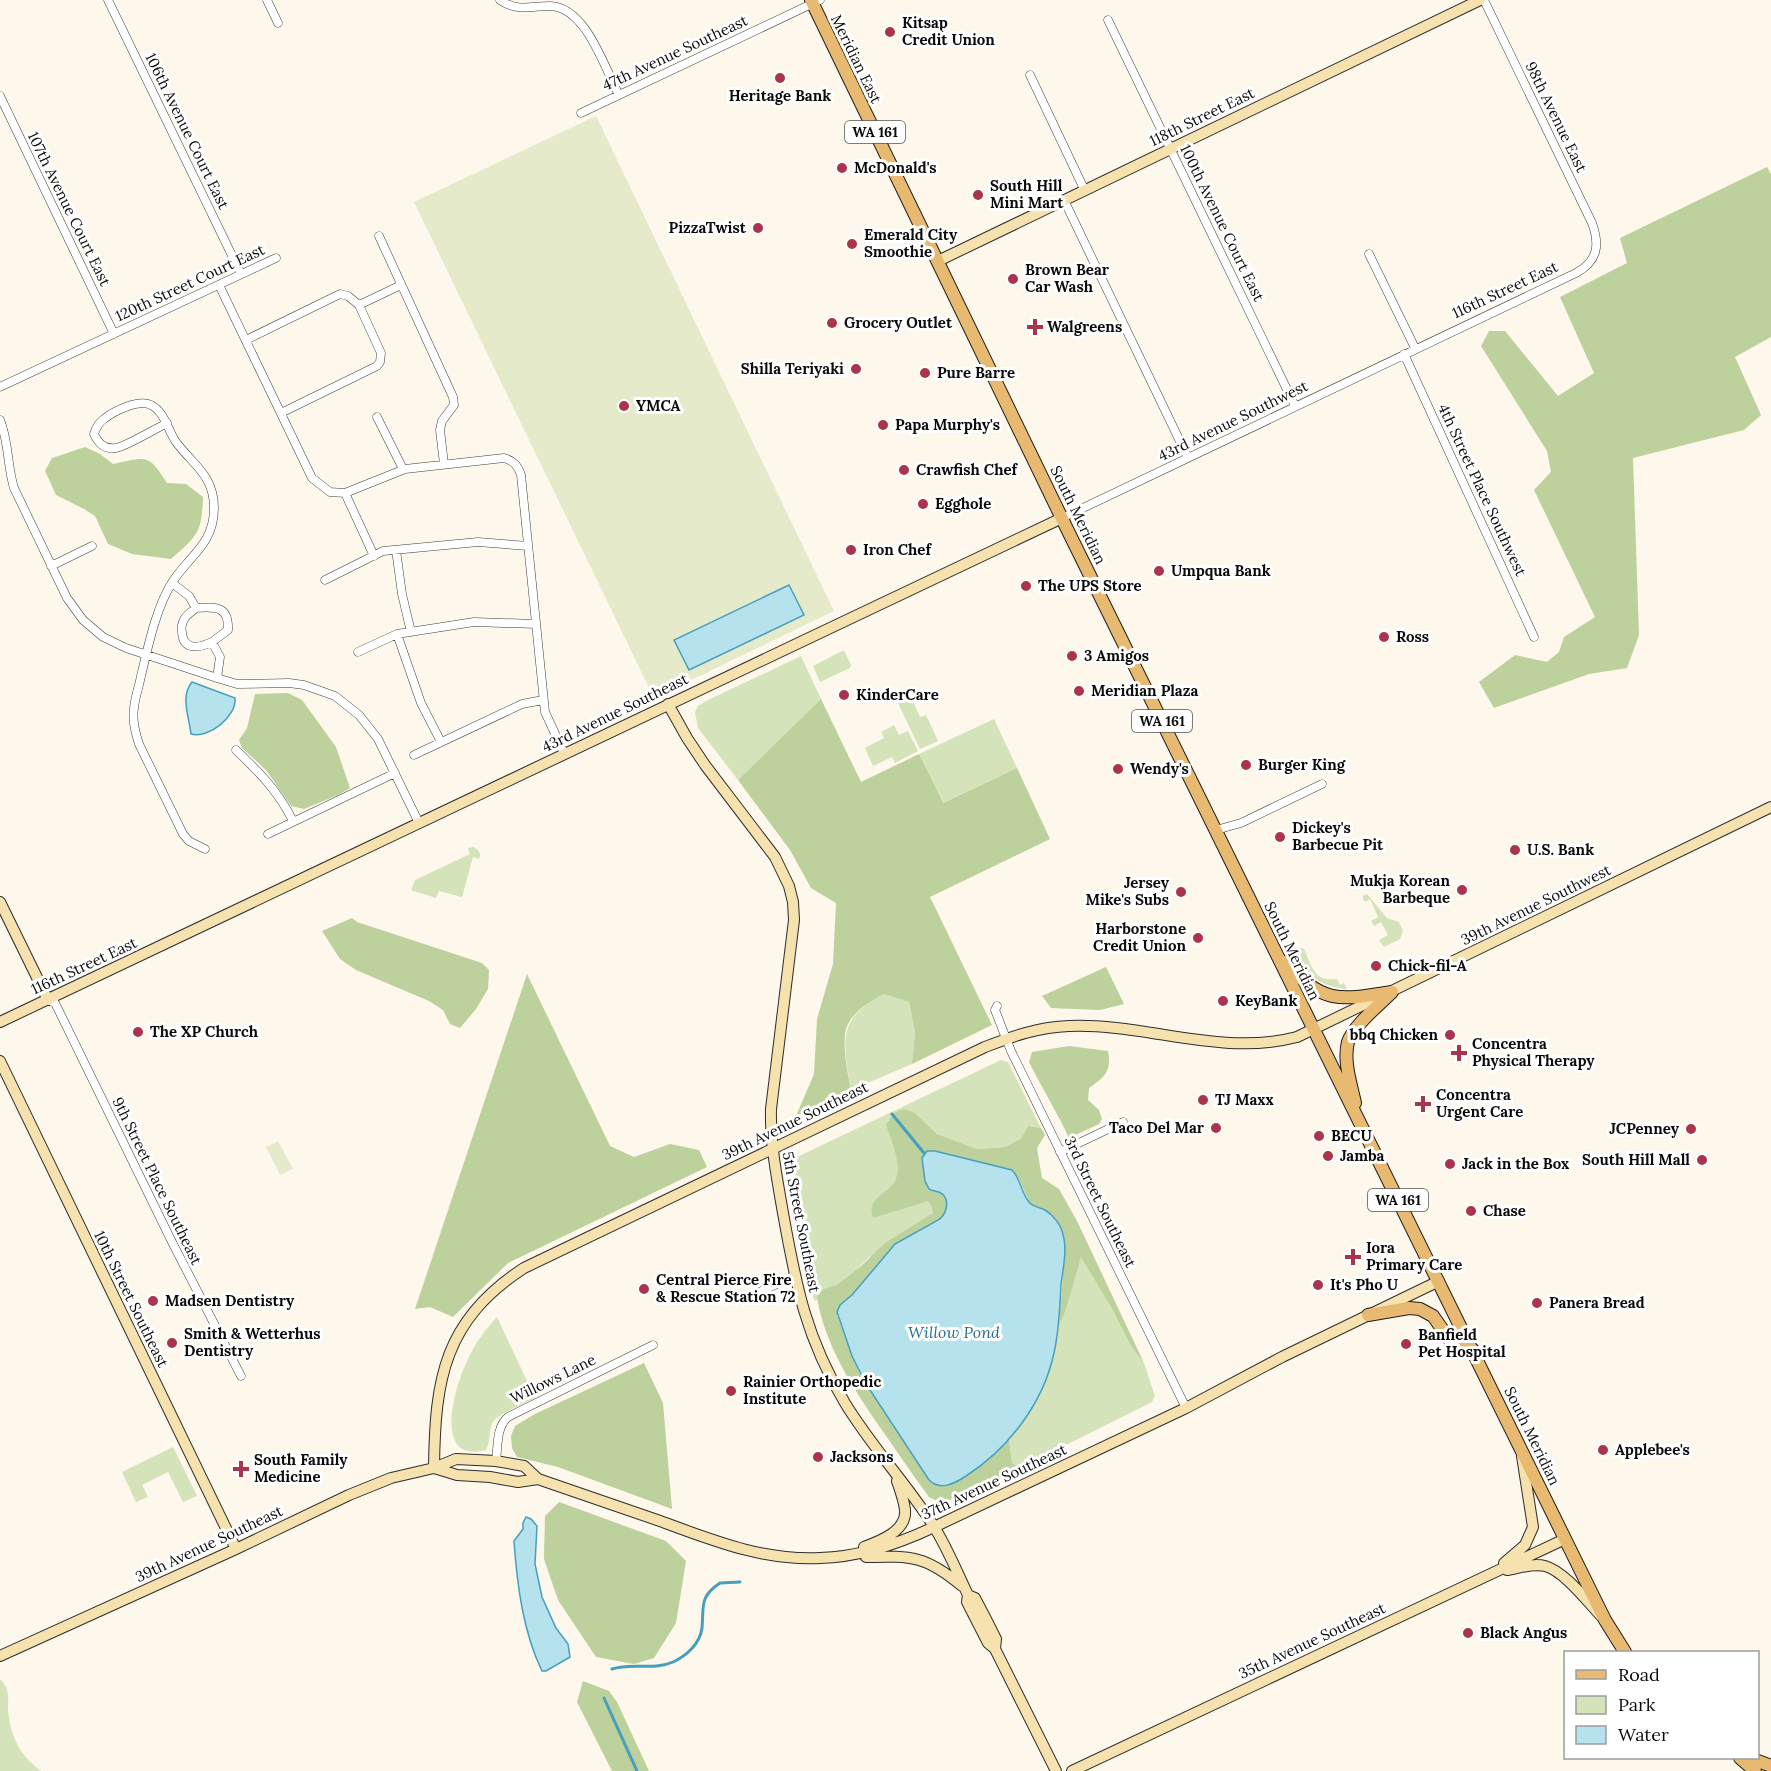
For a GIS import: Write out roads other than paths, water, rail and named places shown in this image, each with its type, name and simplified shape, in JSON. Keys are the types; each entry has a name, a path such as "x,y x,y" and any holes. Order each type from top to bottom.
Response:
{"main road":[{"name":"Meridian East","path":"814,1 938,261"},
{"name":"South Meridian","path":"938,261 1358,1119 1605,1620 1623,1651"},
{"path":"1273,946 1304,982 1323,994 1344,999 1392,992"},
{"path":"1358,1119 1348,1068 1347,1045 1358,1027 1392,992"},
{"path":"1368,1315 1409,1308 1420,1309 1433,1316 1452,1343 1473,1350"},
{"path":"1741,1759 1755,1771"},
{"path":"1753,1759 1771,1766"}],"street":[{"name":"106th Avenue Court East","path":"108,0 242,274"},
{"path":"267,0 278,23"},
{"path":"500,0 520,9 553,7 571,13 586,30 619,95"},
{"name":"118th Street East","path":"938,261 1482,0"},
{"name":"98th Avenue East","path":"1482,0 1592,223 1596,233 1597,248"},
{"name":"47th Avenue Southeast","path":"581,112 814,1"},
{"name":"100th Avenue Court East","path":"1108,20 1295,406"},
{"path":"1030,75 1085,190"},
{"name":"107th Avenue Court East","path":"0,96 114,334"},
{"path":"1064,200 1188,458"},
{"path":"379,236 453,397 454,405 442,422 440,430 444,464"},
{"name":"116th Street East","path":"1415,348 1580,271 1593,261 1597,248"},
{"path":"1369,255 1415,348"},
{"name":"120th Street Court East","path":"0,387 276,258"},
{"path":"219,285 312,478 330,492 345,493 403,469 504,458 512,460 516,465 521,475 544,712 564,753"},
{"path":"359,305 401,285"},
{"path":"246,340 340,294 348,296 359,305 381,353 380,362 377,366 281,413"},
{"name":"43rd Avenue Southwest","path":"1062,518 1415,348"},
{"name":"4th Street Place Southwest","path":"1404,354 1534,637"},
{"path":"167,423 116,448 106,447 97,442 94,434 102,419 131,406 151,405 167,423 176,441 203,471 208,481 214,504 211,529 206,541 172,583 165,597 146,654 134,708 135,729 139,744 183,834 189,841 205,849"},
{"path":"377,417 403,469"},
{"path":"0,420 7,438 10,476 14,488 67,598 83,620 103,637 126,648 217,678 237,684 304,685 335,696 348,704 369,726 419,822"},
{"path":"345,493 374,556"},
{"name":"43rd Avenue Southeast","path":"181,936 1062,518"},
{"path":"325,580 383,551 478,542 528,546"},
{"path":"51,566 92,546"},
{"path":"396,550 402,594 411,632"},
{"path":"172,583 189,596 196,608"},
{"path":"214,607 222,610 228,620 228,630 212,642 196,647 188,646 184,641 183,620 196,608 214,607"},
{"path":"358,651 397,634 474,622 536,624"},
{"path":"397,634 421,703 441,742"},
{"path":"212,642 220,657 217,678"},
{"path":"414,754 522,704 543,700"},
{"name":"5th Street Southeast","path":"668,704 705,765 775,857 791,894 794,920 771,1109 772,1149 794,1276 804,1314 822,1361 847,1406 934,1527 967,1592 967,1602 988,1643 995,1649 1056,1771"},
{"path":"236,750 270,784 293,821"},
{"path":"268,834 395,773"},
{"path":"1216,830 1241,823 1322,784"},
{"name":"39th Avenue Southwest","path":"1315,1030 1771,807"},
{"path":"0,902 48,1000"},
{"name":"116th Street East","path":"0,1022 181,936"},
{"name":"9th Street Place Southeast","path":"48,1000 54,1003 59,1011 172,1242 241,1376"},
{"name":"3rd Street Southeast","path":"997,1006 995,1010 1006,1039 1186,1408"},
{"name":"39th Avenue Southeast","path":"434,1468 440,1379 447,1358 474,1311 505,1281 524,1268 1006,1039 1037,1029 1087,1026 1221,1044 1252,1045 1283,1041 1315,1030"},
{"name":"10th Street Southeast","path":"0,1061 236,1549"},
{"path":"1060,1152 1123,1122"},
{"path":"742,1300 794,1276"},
{"name":"37th Avenue Southeast","path":"496,1461 524,1466 538,1479 740,1549 800,1558 838,1557 894,1544 934,1527 1186,1408 1439,1281"},
{"name":"Willows Lane","path":"496,1461 500,1431 504,1420 508,1417 653,1346"},
{"path":"1492,1573 1525,1545 1532,1532 1533,1520 1520,1447"},
{"name":"39th Avenue Southeast","path":"0,1656 373,1485 456,1460 496,1461"},
{"name":"39th Avenue Southeast","path":"434,1468 457,1475 490,1477"},
{"path":"838,1557 876,1542 898,1528 905,1510 896,1475"},
{"name":"37th Avenue Southeast","path":"490,1477 518,1482 538,1479"},
{"name":"35th Avenue Southeast","path":"1072,1771 1565,1539"},
{"path":"838,1557 901,1556 920,1559 944,1571 967,1592"},
{"path":"1492,1573 1533,1565 1544,1566 1563,1577 1605,1620"}],"water":[{"path":"789,585 804,615 689,670 674,640"},
{"path":"192,682 235,698 232,712 227,719 213,730 198,735 191,734 186,707 186,694"},
{"name":"Willow Pond","path":"927,1151 1012,1170 1029,1202 1048,1212 1058,1222 1065,1244 1057,1336 1049,1372 1042,1390 1022,1424 996,1453 961,1479 942,1486 929,1480 866,1384 852,1356 837,1312 840,1305 852,1295 895,1244 940,1219 944,1213 947,1205 945,1198 939,1192 929,1189 925,1181 922,1158"},
{"path":"526,1517 537,1526 535,1564 542,1597 556,1628 568,1644 570,1657 546,1671 542,1671 530,1640 517,1574 514,1541 523,1529"}],"waterway":[{"path":"892,1114 924,1153"},
{"path":"612,1669 627,1666 665,1665 683,1656 692,1649 701,1634 704,1602 709,1593 720,1583 740,1582"},
{"path":"604,1698 637,1771"}],"place":[{"name":"Kitsap Credit Union","path":"890,32"},
{"name":"Heritage Bank","path":"780,78"},
{"name":"McDonald's","path":"842,168"},
{"name":"South Hill Mini Mart","path":"978,195"},
{"name":"PizzaTwist","path":"758,228"},
{"name":"Emerald City Smoothie","path":"852,244"},
{"name":"Brown Bear Car Wash","path":"1013,279"},
{"name":"Grocery Outlet","path":"832,323"},
{"name":"Walgreens","path":"1035,327"},
{"name":"Shilla Teriyaki","path":"856,369"},
{"name":"Pure Barre","path":"925,373"},
{"name":"YMCA","path":"624,406"},
{"name":"Papa Murphy's","path":"883,425"},
{"name":"Crawfish Chef","path":"904,470"},
{"name":"Egghole","path":"923,504"},
{"name":"Iron Chef","path":"851,550"},
{"name":"Umpqua Bank","path":"1159,571"},
{"name":"The UPS Store","path":"1026,586"},
{"name":"Ross","path":"1384,637"},
{"name":"3 Amigos","path":"1072,656"},
{"name":"Meridian Plaza","path":"1079,691"},
{"name":"KinderCare","path":"844,695"},
{"name":"Burger King","path":"1246,765"},
{"name":"Wendy's","path":"1118,769"},
{"name":"Dickey's Barbecue Pit","path":"1280,837"},
{"name":"U.S. Bank","path":"1515,850"},
{"name":"Mukja Korean Barbeque","path":"1462,890"},
{"name":"Jersey Mike's Subs","path":"1181,892"},
{"name":"Harborstone Credit Union","path":"1198,938"},
{"name":"Chick-fil-A","path":"1376,966"},
{"name":"KeyBank","path":"1223,1001"},
{"name":"The XP Church","path":"138,1032"},
{"name":"bbq Chicken","path":"1450,1035"},
{"name":"Concentra Physical Therapy","path":"1459,1053"},
{"name":"TJ Maxx","path":"1203,1100"},
{"name":"Concentra Urgent Care","path":"1423,1104"},
{"name":"Taco Del Mar","path":"1216,1128"},
{"name":"JCPenney","path":"1691,1129"},
{"name":"BECU","path":"1319,1136"},
{"name":"Jamba","path":"1328,1156"},
{"name":"South Hill Mall","path":"1702,1160"},
{"name":"Jack in the Box","path":"1450,1164"},
{"name":"Chase","path":"1471,1211"},
{"name":"Iora Primary Care","path":"1353,1257"},
{"name":"It's Pho U","path":"1318,1285"},
{"name":"Central Pierce Fire & Rescue Station 72","path":"644,1289"},
{"name":"Madsen Dentistry","path":"153,1301"},
{"name":"Panera Bread","path":"1537,1303"},
{"name":"Smith & Wetterhus Dentistry","path":"172,1343"},
{"name":"Banfield Pet Hospital","path":"1406,1344"},
{"name":"Rainier Orthopedic Institute","path":"731,1391"},
{"name":"Applebee's","path":"1603,1450"},
{"name":"Jacksons","path":"818,1457"},
{"name":"South Family Medicine","path":"241,1469"},
{"name":"Black Angus","path":"1468,1633"}]}
